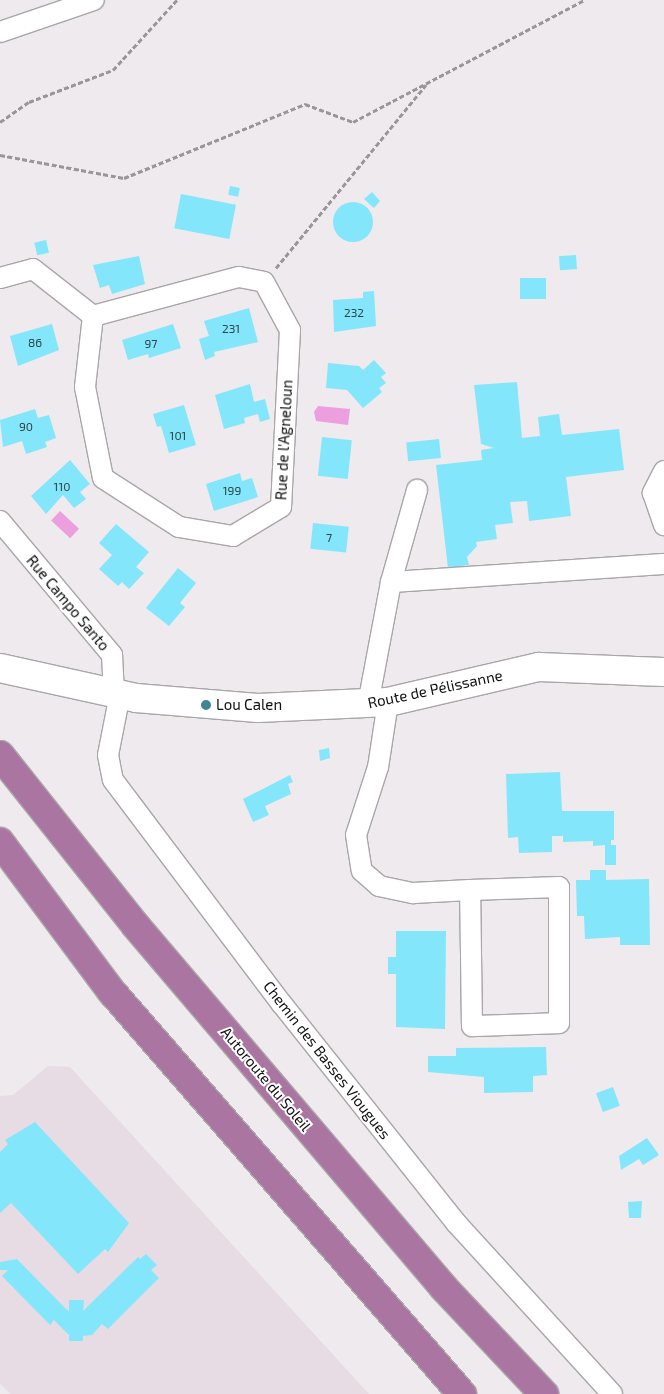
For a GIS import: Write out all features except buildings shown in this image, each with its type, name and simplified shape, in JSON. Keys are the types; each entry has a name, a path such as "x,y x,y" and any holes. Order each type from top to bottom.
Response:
{"highway":[{"name":"Autoroute du Soleil","path":"0,754 148,941 444,1288 544,1394"},
{"path":"0,842 112,992 462,1394"}],"street":[{"path":"0,32 94,0"},
{"path":"0,278 33,269 93,316 239,277 264,282"},
{"name":"Rue de l'Agneloun","path":"93,316 85,387 103,478 179,527 233,536 281,507 290,330 264,282"},
{"path":"664,471 652,492 664,526"},
{"path":"417,490 390,582 378,703 378,767 356,835 362,871 379,886 413,894 470,890 559,887 559,1023 472,1026 470,890"},
{"name":"Rue Campo Santo","path":"0,521 112,655 117,694"},
{"path":"390,582 664,564"},
{"name":"Route de Pélissanne","path":"0,668 117,694 178,704 258,708 378,703 538,667 664,672"},
{"name":"Chemin des Basses Viougues","path":"117,694 108,755 113,780 282,1004 457,1224 612,1394"}],"path":[{"path":"0,122 29,102 113,70 177,0"},
{"path":"0,155 124,178 305,104 353,122 584,0"},
{"path":"264,282 428,83"}],"shaded area":[{"path":"318,406 350,409 348,425 316,421 314,412"},
{"path":"60,511 79,529 70,538 51,521"},
{"path":"48,1066 70,1067 369,1394 11,1394 0,1384 0,1096 13,1095"}],"place":[{"name":"Lou Calen","path":"206,705"}]}
